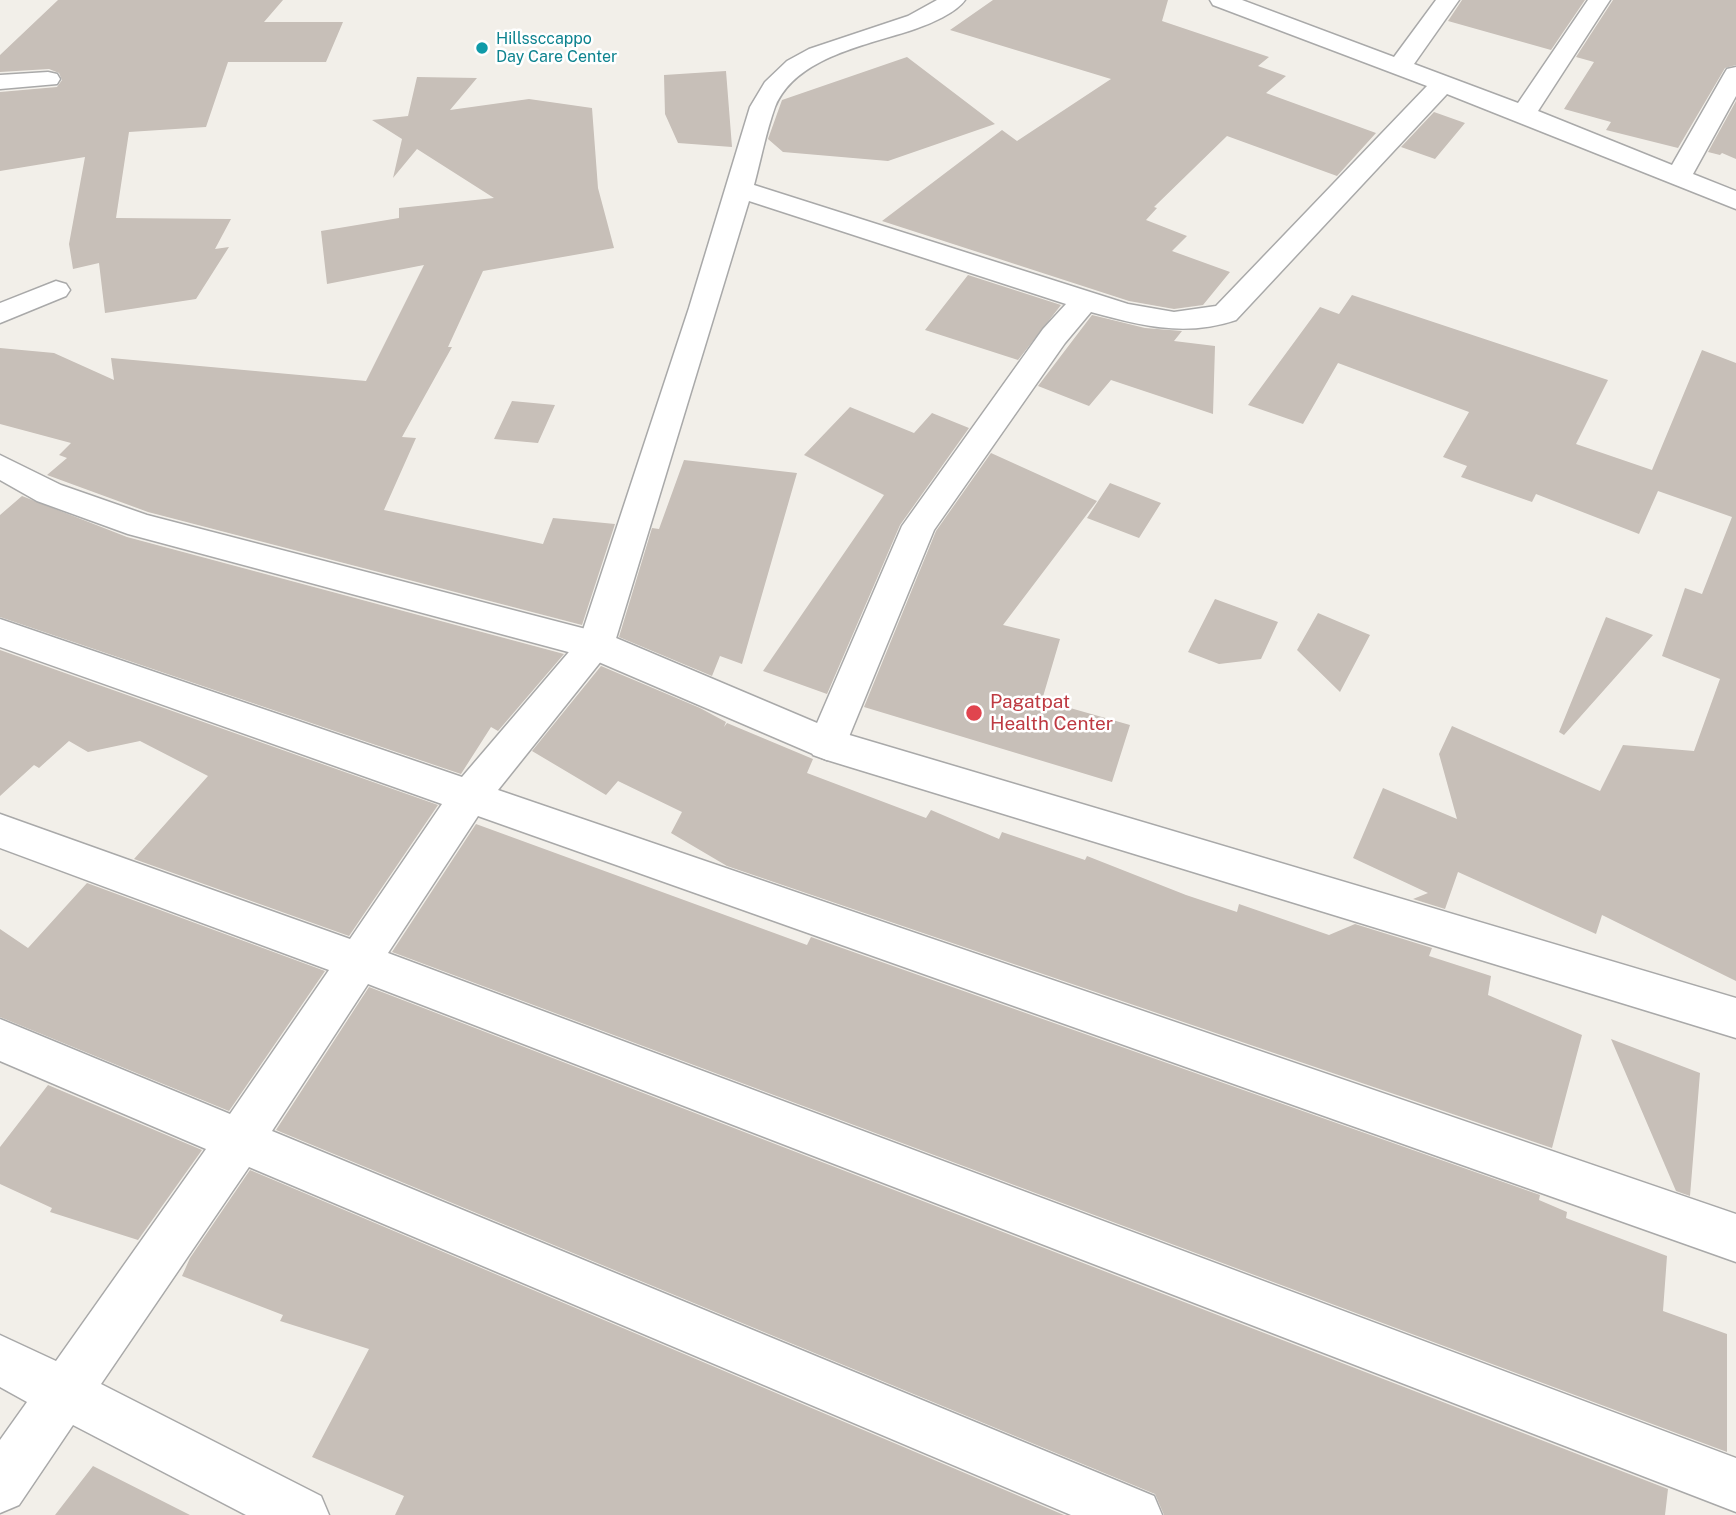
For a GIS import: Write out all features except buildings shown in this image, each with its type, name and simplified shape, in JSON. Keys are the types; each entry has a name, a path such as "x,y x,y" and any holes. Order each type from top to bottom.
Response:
{"street":[{"path":"0,1486 241,1138 468,798 596,645 740,189 763,107 783,76 818,54 916,20 954,0"},
{"path":"1222,0 1261,6 1398,69 1523,114 1736,201"},
{"path":"1398,69 1448,0"},
{"path":"1523,114 1599,0"},
{"path":"1678,178 1736,74"},
{"path":"0,82 48,79"},
{"path":"740,189 1085,300 1186,324 1207,321 1226,313 1442,85"},
{"path":"0,314 56,290"},
{"path":"827,744 919,526 1054,336 1085,300"},
{"path":"0,466 49,492 140,525 596,645 827,744 1736,1018"},
{"path":"0,633 1736,1238"},
{"path":"0,831 358,961 1736,1485"},
{"path":"0,1040 241,1138 1135,1515"},
{"path":"0,1360 302,1515"}],"place":[{"name":"Hillssccappo Day Care Center","path":"482,48"},
{"name":"Pagatpat Health Center","path":"974,713"}]}
